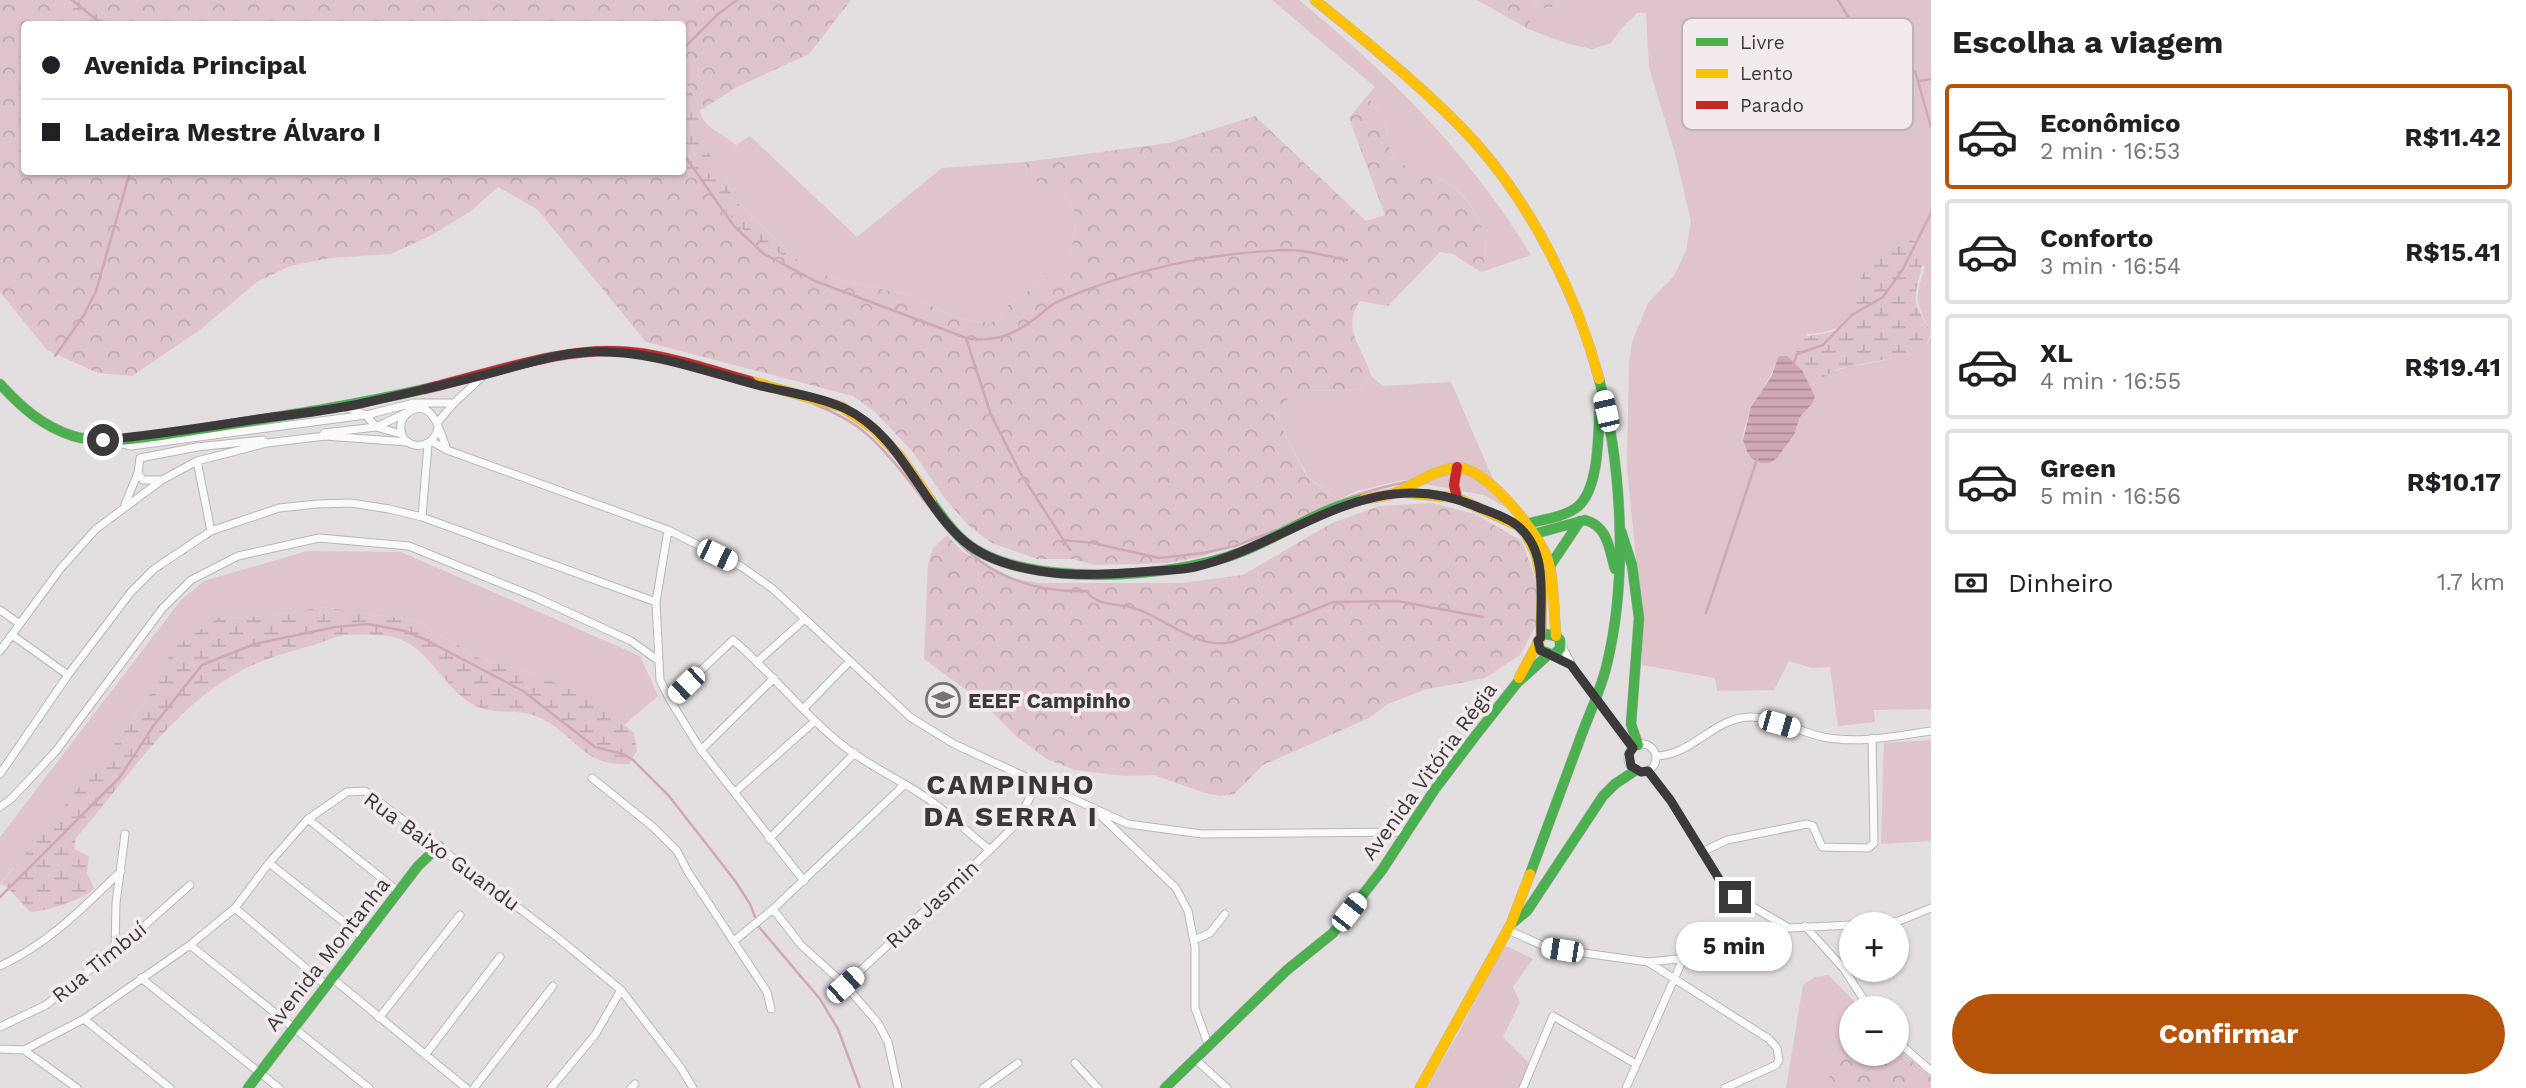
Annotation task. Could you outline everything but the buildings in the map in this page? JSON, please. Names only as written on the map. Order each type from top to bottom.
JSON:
[{"type":"street","points":[[1315,0],[1392,63],[1443,110],[1478,146],[1516,197],[1548,251],[1575,310],[1596,367],[1614,451],[1618,524],[1617,579],[1614,633],[1604,675],[1509,927],[1420,1088]]},
{"type":"street","points":[[0,384],[25,411],[73,436],[131,446],[345,407],[484,375],[552,356],[630,352],[688,364],[842,407],[873,428],[900,455],[944,521],[966,543],[1012,565],[1043,572],[1118,574],[1198,566],[1241,552],[1339,507],[1398,492],[1424,477],[1457,467],[1475,473],[1485,480],[1546,553],[1560,649],[1550,655]]},
{"type":"street","points":[[422,517],[430,443],[436,436],[437,426],[454,402],[484,375]]},
{"type":"street","points":[[1398,492],[1457,498],[1523,525],[1571,511],[1586,500],[1590,491],[1601,389]]},
{"type":"street","points":[[103,440],[366,415],[454,402]]},
{"type":"street","points":[[401,434],[400,423],[414,406]]},
{"type":"street","points":[[414,406],[426,409],[434,416],[447,450]]},
{"type":"street","points":[[345,407],[366,415],[376,428],[401,434],[408,442]]},
{"type":"street","points":[[122,508],[138,472],[140,458],[197,447],[376,428],[406,414]]},
{"type":"street","points":[[195,436],[197,447]]},
{"type":"street","points":[[0,651],[76,550],[96,529],[162,480],[197,461],[267,443],[325,436],[408,442],[418,446],[430,443],[668,530],[742,567],[773,589],[910,717],[954,744],[1128,824],[1202,834],[1407,832]]},
{"type":"street","points":[[197,461],[211,531]]},
{"type":"street","points":[[1457,467],[1454,485],[1457,498]]},
{"type":"street","points":[[138,472],[143,480],[162,480]]},
{"type":"street","points":[[0,774],[115,611],[154,569],[211,531],[279,508],[351,503],[422,517],[656,602]]},
{"type":"street","points":[[1531,535],[1580,521],[1599,524],[1617,579]]},
{"type":"street","points":[[1550,566],[1580,521]]},
{"type":"street","points":[[1618,524],[1632,565],[1638,607],[1639,638],[1631,724],[1636,746]]},
{"type":"street","points":[[668,530],[656,602],[660,680],[701,750],[804,881]]},
{"type":"street","points":[[1531,535],[1542,583],[1540,650],[1573,668]]},
{"type":"street","points":[[0,807],[12,798],[56,751],[162,609],[191,580],[239,556],[319,538],[409,546],[535,597],[631,641],[659,661]]},
{"type":"street","points":[[0,610],[20,624]]},
{"type":"street","points":[[758,661],[805,619]]},
{"type":"street","points":[[1509,927],[1527,911],[1603,796],[1636,770],[1648,771],[1655,764],[1656,757],[1648,746],[1636,746],[1621,732],[1573,668],[1558,638],[1545,634],[1539,639]]},
{"type":"street","points":[[12,635],[68,676]]},
{"type":"street","name":"Avenida Vitória Régia","points":[[1165,1088],[1287,970],[1333,933],[1382,870],[1435,789],[1517,682],[1539,639]]},
{"type":"street","points":[[670,701],[733,640],[758,661],[843,746],[945,811],[962,829],[990,850]]},
{"type":"street","name":"Avenida Vitória Régia","points":[[1517,682],[1550,655]]},
{"type":"street","points":[[804,708],[849,662]]},
{"type":"street","points":[[701,750],[774,678]]},
{"type":"street","points":[[1656,757],[1673,754],[1733,720],[1750,717],[1833,738],[1872,738],[1931,731]]},
{"type":"street","points":[[735,792],[815,720]]},
{"type":"street","points":[[1702,852],[1727,840],[1807,824],[1813,826],[1822,847],[1868,848],[1874,839],[1872,738]]},
{"type":"street","points":[[1636,746],[1629,754],[1629,762],[1636,770]]},
{"type":"street","points":[[769,839],[855,754]]},
{"type":"street","points":[[1648,771],[1724,887],[1788,928]]},
{"type":"street","points":[[593,778],[653,827],[677,851],[688,872],[768,992],[771,1009]]},
{"type":"street","name":"Rua Jasmin","points":[[845,985],[1016,824],[1037,784]]},
{"type":"street","points":[[734,941],[804,881],[904,785]]},
{"type":"street","name":"Rua Baixo Guandu","points":[[0,1049],[24,1050],[84,1019],[190,945],[235,908],[307,819],[347,792],[365,791],[621,990],[681,1068],[693,1088]]},
{"type":"street","points":[[1096,811],[1176,888],[1188,911],[1194,940],[1195,1008],[1208,1044]]},
{"type":"street","points":[[307,819],[399,892]]},
{"type":"street","points":[[1125,837],[1128,824]]},
{"type":"street","points":[[115,950],[116,903],[125,834]]},
{"type":"street","name":"Avenida Montanha","points":[[248,1088],[418,866],[439,846]]},
{"type":"street","points":[[269,863],[364,938]]},
{"type":"street","points":[[0,967],[60,929],[121,872]]},
{"type":"street","name":"Rua Timbuí","points":[[0,1027],[46,1005],[124,944],[190,885]]},
{"type":"street","points":[[235,908],[466,1088]]},
{"type":"street","points":[[1909,917],[1931,908]]},
{"type":"street","points":[[773,909],[801,945],[845,985],[878,1023],[888,1042],[898,1088]]},
{"type":"street","points":[[1194,940],[1210,933],[1226,914]]},
{"type":"street","points":[[379,1018],[460,915]]},
{"type":"street","points":[[1509,927],[1548,948],[1648,962],[1708,956],[1788,928],[1839,925]]},
{"type":"street","points":[[1805,926],[1844,969],[1861,996]]},
{"type":"street","points":[[190,945],[369,1088]]},
{"type":"street","points":[[425,1055],[500,957]]},
{"type":"street","points":[[1626,1088],[1683,959]]},
{"type":"street","points":[[1648,962],[1771,1041],[1777,1048],[1778,1062],[1725,1088]]},
{"type":"street","points":[[141,978],[279,1088]]},
{"type":"street","points":[[474,1088],[553,986]]},
{"type":"street","points":[[551,1088],[595,1034],[621,990]]},
{"type":"street","points":[[1523,1088],[1553,1016],[1636,1064]]},
{"type":"street","points":[[84,1019],[170,1088]]},
{"type":"street","points":[[24,1050],[77,1088]]},
{"type":"street","points":[[1909,1052],[1931,1072]]},
{"type":"street","points":[[1194,1058],[1227,1088]]},
{"type":"street","points":[[983,1088],[1018,1063]]},
{"type":"street","points":[[1075,1063],[1098,1088]]},
{"type":"green space","points":[[0,0],[65,0],[87,21],[21,21],[21,175],[686,175],[686,167],[764,246],[835,279],[905,294],[958,318],[989,323],[1000,319],[1008,305],[1053,273],[1067,260],[1072,246],[1077,216],[1070,202],[1059,188],[1039,183],[1027,171],[1025,162],[1169,143],[1255,116],[1366,221],[1385,215],[1349,118],[1367,96],[1382,119],[1395,158],[1404,165],[1439,178],[1461,194],[1478,218],[1486,245],[1481,272],[1453,254],[1440,252],[1388,306],[1360,301],[1354,312],[1353,330],[1371,376],[1360,389],[1302,390],[1282,403],[1278,415],[1283,431],[1307,477],[1338,500],[1283,527],[1200,557],[1167,563],[1095,565],[1073,559],[1037,559],[992,543],[968,525],[946,500],[912,451],[874,411],[853,396],[646,342],[537,209],[498,187],[471,211],[432,235],[391,254],[330,258],[290,266],[257,282],[201,329],[132,376],[98,373],[47,350],[0,292]]},
{"type":"green space","points":[[65,0],[90,0],[111,21],[87,21]]},
{"type":"green space","points":[[90,0],[851,0],[809,54],[737,87],[699,111],[697,101],[686,84],[686,21],[111,21]]},
{"type":"green space","points":[[1272,0],[1299,0],[1396,87],[1454,149],[1507,218],[1531,255],[1481,272],[1486,245],[1478,217],[1470,205],[1450,185],[1404,165],[1395,158],[1382,119],[1367,96],[1375,87]]},
{"type":"green space","points":[[1477,0],[1535,0],[1528,29]]},
{"type":"green space","points":[[1535,0],[1545,8],[1552,7],[1559,0],[1931,0],[1931,333],[1918,301],[1925,267],[1889,240],[1858,284],[1851,317],[1841,326],[1807,334],[1817,381],[1841,369],[1906,353],[1926,345],[1931,336],[1931,709],[1874,710],[1875,722],[1838,726],[1830,667],[1811,668],[1789,661],[1774,690],[1717,691],[1715,678],[1642,665],[1641,609],[1627,468],[1629,362],[1632,342],[1648,303],[1674,276],[1686,251],[1691,221],[1675,153],[1649,68],[1646,13],[1637,13],[1611,43],[1592,49],[1528,29]],"holes":[[[1775,365],[1812,404],[1800,417],[1794,435],[1777,458],[1751,458],[1743,436],[1746,424]]]},
{"type":"green space","points":[[1535,0],[1559,0],[1552,7],[1544,8]]},
{"type":"green space","points":[[686,85],[697,101],[701,141],[724,177],[733,199],[802,264],[764,246],[744,231],[686,167]]},
{"type":"green space","points":[[697,101],[706,123],[736,145],[750,136],[857,237],[942,168],[1025,162],[1027,171],[1059,188],[1077,216],[1067,260],[1008,305],[1000,319],[989,323],[958,318],[905,294],[835,279],[802,264],[733,199],[724,177],[700,141]]},
{"type":"green space","points":[[1897,233],[1910,238],[1920,251],[1922,266],[1916,303],[1931,333],[1926,345],[1903,356],[1837,369],[1817,381],[1795,350],[1796,340],[1838,329],[1847,322],[1862,276]]},
{"type":"green space","points":[[1371,376],[1383,386],[1451,382],[1505,507],[1484,495],[1402,480],[1356,491],[1338,500],[1308,477],[1283,431],[1278,415],[1282,402],[1302,390],[1360,389]]},
{"type":"green space","points":[[1432,503],[1475,514],[1522,541],[1539,590],[1537,624],[1520,655],[1485,678],[1424,690],[1388,704],[1369,718],[1263,765],[1234,794],[1220,796],[1205,793],[1154,775],[1124,776],[1075,770],[1047,759],[1017,737],[980,700],[924,659],[928,564],[933,548],[947,535],[963,552],[1007,577],[1039,583],[1182,583],[1243,575],[1332,523],[1379,506]]},
{"type":"green space","points":[[307,551],[401,552],[640,656],[658,696],[624,725],[538,676],[479,658],[417,621],[323,607],[268,616],[218,618],[174,648],[155,687],[115,743],[61,813],[0,884],[0,837],[181,600],[204,581]]},
{"type":"green space","points":[[323,607],[417,621],[479,658],[538,676],[595,700],[634,733],[637,751],[629,764],[600,760],[589,755],[551,724],[538,717],[488,710],[472,704],[452,688],[419,651],[397,638],[344,635],[270,658],[240,671],[207,693],[166,731],[76,838],[74,849],[89,856],[87,873],[94,888],[90,892],[65,904],[30,912],[1,884],[115,743],[155,687],[173,648],[218,618],[268,616]]},
{"type":"green space","points":[[1931,740],[1931,841],[1881,844],[1884,743]]},
{"type":"green space","points":[[1504,945],[1533,959],[1513,987],[1520,1002],[1503,1037],[1531,1065],[1519,1088],[1426,1088],[1458,1034]]},
{"type":"green space","points":[[1828,975],[1849,996],[1839,996],[1839,1066],[1825,1088],[1786,1088],[1803,985],[1815,977]]},
{"type":"green space","points":[[1909,1058],[1931,1077],[1931,1088],[1825,1088],[1839,1064],[1839,1066],[1909,1066]]},
{"type":"shaded area","points":[[1779,356],[1787,356],[1802,370],[1815,397],[1800,417],[1794,435],[1777,458],[1770,463],[1761,463],[1751,458],[1743,440],[1751,407],[1771,377]]},
{"type":"waterway","points":[[72,0],[98,21]]},
{"type":"waterway","points":[[686,46],[718,14],[737,0]]},
{"type":"waterway","points":[[1838,0],[1849,18]]},
{"type":"waterway","points":[[1913,70],[1931,127]]},
{"type":"waterway","points":[[1920,81],[1931,79]]},
{"type":"waterway","points":[[686,158],[734,226],[764,254],[815,281],[969,339],[987,339],[1010,334],[1059,301],[1114,280],[1172,265],[1231,254],[1289,250],[1347,260]]},
{"type":"waterway","points":[[55,356],[84,315],[96,291],[129,175]]},
{"type":"waterway","points":[[1793,365],[1797,354],[1823,345],[1852,315],[1883,297],[1903,269],[1931,213]]},
{"type":"waterway","points":[[966,338],[991,415],[1021,474],[1070,550]]},
{"type":"waterway","points":[[814,404],[847,420],[879,445],[934,513]]},
{"type":"waterway","points":[[1706,613],[1757,459]]},
{"type":"waterway","points":[[1310,514],[1333,503],[1406,482]]},
{"type":"waterway","points":[[947,529],[976,558],[1009,578],[1047,588],[1087,591],[1094,599],[1139,610],[1205,641],[1232,642],[1334,602],[1397,601],[1483,617]]},
{"type":"waterway","points":[[1064,540],[1093,543],[1159,558],[1235,546],[1276,530]]},
{"type":"waterway","points":[[0,897],[120,777],[154,725],[202,665],[255,644],[335,627],[368,624],[405,631],[426,640],[523,691],[595,747],[623,754],[633,760],[669,796],[736,882],[755,917]]},
{"type":"waterway","points":[[759,927],[820,999],[838,1029],[860,1088]]},
{"type":"traffic: fast","points":[[1530,874],[1602,683],[1614,630],[1620,521],[1613,448],[1599,379]]},
{"type":"traffic: fast","points":[[0,384],[24,408],[51,427],[73,436],[103,440],[153,436],[257,420],[425,389]]},
{"type":"traffic: fast","points":[[1519,526],[1563,515],[1576,508],[1584,499],[1597,458],[1600,399]]},
{"type":"traffic: fast","points":[[931,501],[960,538],[991,557],[1023,567],[1060,573],[1100,575],[1140,573],[1213,561],[1241,552],[1332,509],[1364,499]]},
{"type":"traffic: fast","points":[[1527,536],[1585,520],[1599,527],[1603,533],[1615,569]]},
{"type":"traffic: fast","points":[[1550,566],[1580,521]]},
{"type":"traffic: fast","points":[[1621,531],[1632,565],[1639,618],[1631,724],[1638,745]]},
{"type":"traffic: fast","points":[[1538,641],[1540,650],[1553,655],[1560,649],[1560,640],[1556,636],[1545,634],[1541,637]]},
{"type":"traffic: fast","points":[[1165,1088],[1287,970],[1333,933],[1382,870],[1435,789],[1476,735],[1517,683],[1548,655]]},
{"type":"traffic: fast","points":[[1511,924],[1527,911],[1603,796],[1636,770]]},
{"type":"traffic: fast","points":[[248,1088],[418,866],[439,846]]},
{"type":"traffic: slow","points":[[1315,0],[1437,103],[1495,166],[1550,253],[1578,316],[1599,379]]},
{"type":"traffic: slow","points":[[750,381],[842,407],[873,428],[899,455],[931,501]]},
{"type":"traffic: slow","points":[[1364,499],[1396,493],[1447,469],[1466,469],[1480,476],[1508,501],[1547,557],[1556,636]]},
{"type":"traffic: slow","points":[[1399,492],[1457,498],[1519,526],[1527,536],[1536,554],[1542,583],[1541,637],[1519,678]]},
{"type":"traffic: slow","points":[[1420,1088],[1511,924],[1530,874]]},
{"type":"traffic: jam","points":[[425,389],[527,362],[605,351],[660,357],[750,381]]},
{"type":"traffic: jam","points":[[1457,467],[1454,485],[1457,498]]},
{"type":"place","name":"EEEF Campinho","points":[[943,700]]},
{"type":"district","name":"CAMPINHO DA SERRA I","points":[[1011,800]]},
{"type":"route","points":[[103,440],[159,435],[345,407],[484,375],[552,356],[630,352],[688,364],[842,407],[873,428],[900,455],[944,521],[966,543],[988,556],[1043,572],[1118,574],[1188,569],[1241,552],[1323,513],[1355,501],[1398,492],[1457,498],[1519,526],[1527,536],[1536,554],[1542,583],[1541,637],[1538,641],[1540,650],[1571,665],[1633,748],[1629,754],[1631,766],[1641,772],[1648,771],[1671,801],[1715,874],[1735,897]]}]
